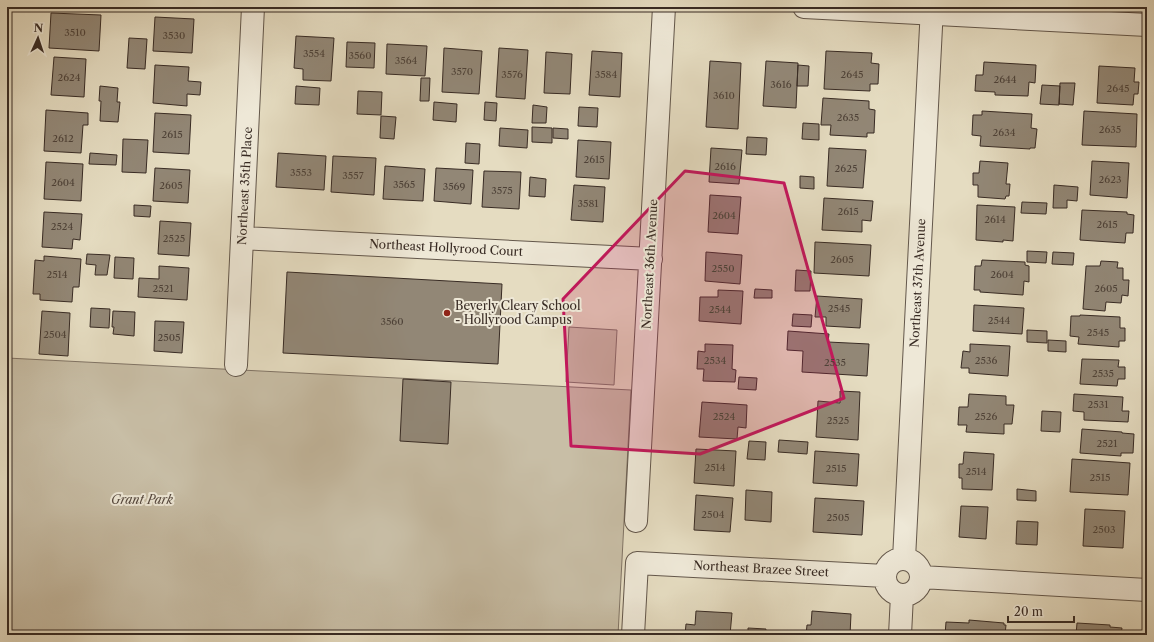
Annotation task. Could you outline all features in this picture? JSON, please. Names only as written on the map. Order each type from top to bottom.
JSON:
[{"type":"street","name":"Northeast 35th Place","points":[[236,365],[253,7]]},
{"type":"street","name":"Northeast 36th Avenue","points":[[636,521],[664,7]]},
{"type":"street","points":[[804,7],[931,11],[1147,26]]},
{"type":"street","name":"Northeast 37th Avenue","points":[[904,559],[931,11]]},
{"type":"street","name":"Northeast Hollyrood Court","points":[[242,238],[651,259]]},
{"type":"street","points":[[904,559],[909,560],[916,565],[920,570],[921,577],[917,590],[911,594],[902,595],[896,594],[889,588],[885,580],[885,576],[890,565],[895,561],[904,559]]},
{"type":"street","name":"Northeast Brazee Street","points":[[633,635],[637,563],[885,576]]},
{"type":"street","points":[[921,577],[1147,590]]},
{"type":"street","points":[[900,635],[902,595]]},
{"type":"highlighted area","points":[[685,171],[784,183],[844,398],[700,454],[571,446],[563,299]]},
{"type":"green space","points":[[569,327],[617,330],[614,385],[566,382]]},
{"type":"green space","name":"Grant Park","points":[[7,358],[631,390],[618,635],[7,635]]},
{"type":"building","points":[[51,13],[101,15],[99,51],[49,48]]},
{"type":"building","points":[[155,17],[194,19],[192,53],[153,51]]},
{"type":"building","points":[[296,36],[334,38],[331,81],[303,80],[303,69],[294,68]]},
{"type":"building","points":[[129,38],[147,39],[145,69],[127,68]]},
{"type":"building","points":[[347,42],[375,43],[374,68],[346,67]]},
{"type":"building","points":[[387,44],[427,46],[425,76],[386,74]]},
{"type":"building","points":[[444,48],[482,51],[479,94],[442,92]]},
{"type":"building","points":[[499,48],[528,50],[525,99],[496,97]]},
{"type":"building","points":[[592,51],[622,53],[620,97],[589,95]]},
{"type":"building","points":[[826,51],[872,53],[871,63],[879,64],[878,84],[870,84],[870,91],[824,89]]},
{"type":"building","points":[[546,52],[572,54],[570,94],[544,93]]},
{"type":"building","points":[[54,57],[86,59],[84,97],[51,95]]},
{"type":"building","points":[[710,61],[741,63],[738,129],[706,127]]},
{"type":"building","points":[[766,61],[798,63],[796,108],[763,106]]},
{"type":"building","points":[[984,62],[1036,65],[1035,83],[1029,82],[1028,96],[995,95],[995,92],[975,91],[976,75],[983,75]]},
{"type":"building","points":[[155,65],[189,67],[188,81],[201,82],[200,95],[187,94],[187,106],[153,103]]},
{"type":"building","points":[[798,65],[809,66],[808,86],[797,86]]},
{"type":"building","points":[[1099,66],[1135,68],[1134,82],[1139,82],[1138,94],[1134,94],[1133,105],[1097,103]]},
{"type":"building","points":[[421,78],[430,78],[429,101],[420,101]]},
{"type":"building","points":[[1060,83],[1075,83],[1073,105],[1059,104]]},
{"type":"building","points":[[1042,85],[1060,86],[1059,105],[1040,104]]},
{"type":"building","points":[[100,86],[118,88],[117,102],[120,102],[118,122],[100,121]]},
{"type":"building","points":[[296,86],[320,88],[319,105],[295,104]]},
{"type":"building","points":[[358,91],[382,92],[381,115],[357,114]]},
{"type":"building","points":[[823,98],[869,101],[869,109],[875,110],[874,133],[867,133],[867,137],[830,135],[831,125],[821,125]]},
{"type":"building","points":[[434,102],[457,104],[456,122],[433,120]]},
{"type":"building","points":[[485,102],[497,103],[496,121],[484,120]]},
{"type":"building","points":[[533,105],[547,107],[546,123],[532,123]]},
{"type":"building","points":[[579,107],[598,108],[597,127],[578,126]]},
{"type":"building","points":[[46,110],[88,113],[88,125],[83,125],[81,153],[44,151]]},
{"type":"building","points":[[982,111],[1032,114],[1031,128],[1037,129],[1035,148],[980,146],[981,136],[972,135],[973,115],[982,115]]},
{"type":"building","points":[[1084,111],[1137,114],[1136,147],[1082,145]]},
{"type":"building","points":[[155,113],[191,115],[189,154],[153,152]]},
{"type":"building","points":[[381,116],[396,117],[394,139],[380,138]]},
{"type":"building","points":[[803,123],[819,124],[819,140],[802,139]]},
{"type":"building","points":[[532,127],[552,128],[552,143],[532,142]]},
{"type":"building","points":[[500,128],[528,130],[527,148],[499,146]]},
{"type":"building","points":[[553,128],[568,129],[568,139],[553,138]]},
{"type":"building","points":[[747,137],[767,138],[766,155],[746,154]]},
{"type":"building","points":[[123,139],[148,140],[146,173],[122,172]]},
{"type":"building","points":[[578,140],[611,142],[609,179],[576,177]]},
{"type":"building","points":[[466,143],[480,144],[479,164],[465,163]]},
{"type":"building","points":[[711,148],[742,150],[739,184],[709,182]]},
{"type":"building","points":[[829,148],[866,150],[863,188],[827,186]]},
{"type":"building","points":[[90,153],[117,155],[116,165],[89,164]]},
{"type":"building","points":[[278,153],[326,156],[324,190],[276,187]]},
{"type":"building","points":[[333,156],[376,158],[374,195],[331,192]]},
{"type":"building","points":[[980,161],[1008,163],[1006,184],[1010,184],[1009,196],[1006,196],[1005,199],[978,197],[978,185],[973,185],[973,173],[979,173]]},
{"type":"building","points":[[1092,161],[1129,163],[1127,198],[1090,195]]},
{"type":"building","points":[[46,162],[83,164],[81,201],[44,199]]},
{"type":"building","points":[[385,166],[425,169],[423,201],[383,199]]},
{"type":"building","points":[[155,168],[190,170],[188,203],[153,201]]},
{"type":"building","points":[[436,168],[473,170],[471,204],[434,201]]},
{"type":"building","points":[[484,171],[521,172],[519,209],[482,207]]},
{"type":"building","points":[[800,176],[814,177],[814,189],[800,188]]},
{"type":"building","points":[[530,177],[546,179],[545,197],[529,196]]},
{"type":"building","points":[[574,185],[605,187],[603,222],[571,220]]},
{"type":"building","points":[[1054,185],[1078,187],[1077,201],[1067,200],[1067,208],[1053,208]]},
{"type":"building","points":[[710,195],[741,197],[738,234],[708,232]]},
{"type":"building","points":[[824,198],[873,201],[871,221],[862,220],[862,232],[822,230]]},
{"type":"building","points":[[1022,202],[1047,203],[1046,214],[1021,213]]},
{"type":"building","points":[[134,205],[151,206],[150,217],[134,216]]},
{"type":"building","points":[[977,205],[1015,207],[1013,241],[1003,240],[1003,242],[976,240]]},
{"type":"building","points":[[1082,210],[1127,212],[1127,214],[1134,215],[1133,233],[1126,233],[1125,243],[1080,240]]},
{"type":"building","points":[[44,212],[82,214],[80,240],[73,239],[72,249],[42,247]]},
{"type":"building","points":[[160,221],[191,223],[189,256],[158,254]]},
{"type":"building","points":[[815,242],[871,245],[869,276],[814,273]]},
{"type":"building","points":[[1027,251],[1047,252],[1046,263],[1027,262]]},
{"type":"building","points":[[706,252],[742,255],[740,284],[705,281]]},
{"type":"building","points":[[1053,252],[1074,253],[1073,265],[1052,264]]},
{"type":"building","points":[[87,254],[110,255],[107,275],[95,275],[96,265],[86,264]]},
{"type":"building","points":[[44,256],[81,259],[79,287],[73,287],[72,302],[40,300],[40,294],[33,294],[35,260],[44,261]]},
{"type":"building","points":[[115,257],[134,258],[133,279],[114,278]]},
{"type":"building","points":[[982,260],[1025,262],[1025,265],[1029,266],[1029,282],[1024,281],[1023,295],[980,292],[980,290],[974,290],[975,266],[981,266]]},
{"type":"building","points":[[1101,261],[1118,262],[1117,268],[1123,268],[1123,280],[1129,280],[1128,296],[1122,295],[1121,303],[1106,302],[1105,311],[1083,309],[1086,266],[1100,266]]},
{"type":"building","points":[[159,266],[189,268],[187,300],[138,297],[139,278],[159,279]]},
{"type":"building","points":[[796,270],[811,271],[810,291],[795,291]]},
{"type":"building","points":[[287,272],[502,284],[498,364],[283,353]]},
{"type":"building","points":[[755,289],[772,290],[772,298],[754,298]]},
{"type":"building","points":[[718,290],[743,291],[741,324],[699,321],[700,297],[718,297]]},
{"type":"building","points":[[817,296],[862,299],[860,328],[826,326],[826,317],[815,317]]},
{"type":"building","points":[[974,305],[1024,308],[1022,334],[973,331]]},
{"type":"building","points":[[91,308],[110,309],[109,328],[90,327]]},
{"type":"building","points":[[42,311],[70,313],[68,356],[39,354]]},
{"type":"building","points":[[113,311],[135,312],[134,336],[113,334]]},
{"type":"building","points":[[793,314],[812,315],[811,327],[792,326]]},
{"type":"building","points":[[1071,316],[1120,317],[1120,328],[1125,328],[1125,341],[1119,341],[1119,347],[1078,344],[1079,337],[1070,336]]},
{"type":"building","points":[[155,321],[184,322],[182,353],[154,351]]},
{"type":"building","points":[[1027,330],[1047,331],[1047,343],[1027,342]]},
{"type":"building","points":[[788,331],[829,334],[828,342],[869,344],[867,376],[802,372],[803,351],[787,350]]},
{"type":"building","points":[[1048,340],[1066,341],[1066,352],[1048,351]]},
{"type":"building","points":[[705,344],[733,345],[732,369],[736,370],[735,382],[703,381],[704,369],[697,369],[698,351],[705,352]]},
{"type":"building","points":[[970,344],[1010,346],[1008,376],[969,373],[969,368],[961,368],[963,351],[970,352]]},
{"type":"building","points":[[1082,359],[1119,360],[1118,367],[1125,367],[1125,379],[1118,379],[1117,386],[1080,384]]},
{"type":"building","points":[[739,377],[757,378],[756,390],[738,389]]},
{"type":"building","points":[[403,379],[451,382],[448,444],[400,441]]},
{"type":"building","points":[[840,391],[860,392],[858,440],[816,437],[818,401],[840,403]]},
{"type":"building","points":[[969,394],[1006,396],[1006,405],[1014,405],[1012,424],[1004,424],[1004,434],[966,432],[967,425],[958,425],[959,407],[968,407]]},
{"type":"building","points":[[1074,394],[1123,397],[1122,411],[1129,411],[1128,422],[1084,420],[1084,412],[1073,411]]},
{"type":"building","points":[[702,402],[747,405],[746,428],[738,427],[737,439],[699,437]]},
{"type":"building","points":[[1042,411],[1061,412],[1060,432],[1041,431]]},
{"type":"building","points":[[1082,429],[1134,434],[1133,453],[1121,453],[1121,456],[1080,453]]},
{"type":"building","points":[[779,440],[808,442],[807,454],[778,452]]},
{"type":"building","points":[[749,441],[766,442],[765,460],[747,459]]},
{"type":"building","points":[[696,449],[736,451],[734,486],[694,483]]},
{"type":"building","points":[[815,451],[859,454],[857,486],[813,483]]},
{"type":"building","points":[[964,452],[994,454],[992,490],[962,489],[962,478],[959,478],[959,464],[963,464]]},
{"type":"building","points":[[1072,459],[1130,463],[1128,495],[1070,492]]},
{"type":"building","points":[[1017,489],[1036,491],[1036,501],[1017,500]]},
{"type":"building","points":[[746,490],[772,492],[771,522],[745,520]]},
{"type":"building","points":[[696,495],[733,498],[730,532],[694,530]]},
{"type":"building","points":[[815,498],[864,501],[862,535],[813,532]]},
{"type":"building","points":[[961,506],[988,507],[986,539],[959,537]]},
{"type":"building","points":[[1085,509],[1125,511],[1123,548],[1083,546]]},
{"type":"building","points":[[1017,521],[1038,522],[1037,545],[1016,544]]},
{"type":"building","points":[[696,611],[732,613],[730,635],[685,635],[686,624],[695,625]]},
{"type":"building","points":[[812,611],[851,614],[850,635],[806,635],[807,625],[811,625]]},
{"type":"building","points":[[969,620],[1004,623],[1004,625],[1006,625],[1005,635],[945,635],[946,622],[969,623]]},
{"type":"building","points":[[1077,623],[1110,625],[1110,627],[1122,628],[1121,635],[1076,635]]},
{"type":"building","points":[[748,628],[766,629],[765,635],[748,635]]},
{"type":"place","name":"Beverly Cleary School - Hollyrood Campus","points":[[447,313]]}]
